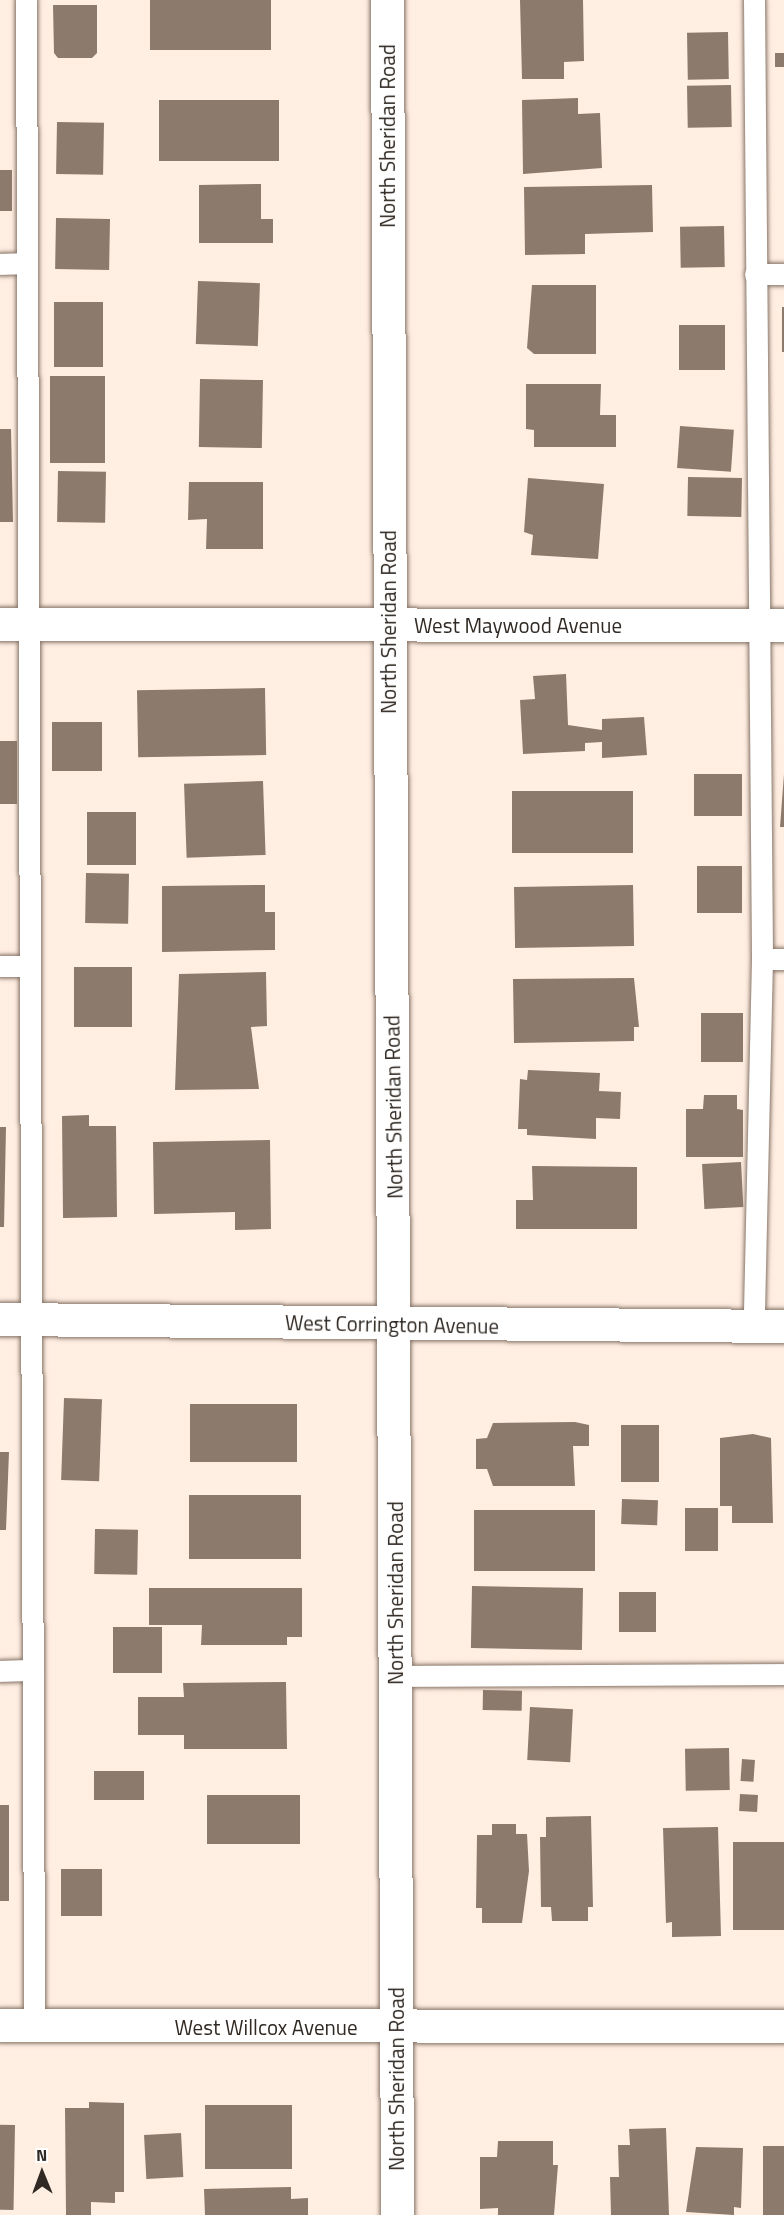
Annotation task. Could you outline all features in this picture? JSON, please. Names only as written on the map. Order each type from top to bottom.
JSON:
[{"type":"street","name":"North Sheridan Road","points":[[387,0],[388,626],[395,1325],[397,2215]]},
{"type":"street","name":"West Maywood Avenue","points":[[14,624],[770,625]]},
{"type":"street","name":"West Corrington Avenue","points":[[16,1319],[395,1325],[769,1325]]},
{"type":"street","name":"West Willcox Avenue","points":[[0,2025],[396,2028],[784,2026]]},
{"type":"lane","points":[[27,0],[27,263],[14,624],[30,966],[16,1319],[33,1671],[34,2025]]},
{"type":"lane","points":[[754,0],[754,274],[770,625],[762,959],[769,1325]]},
{"type":"lane","points":[[0,264],[27,263]]},
{"type":"lane","points":[[754,274],[784,274]]},
{"type":"lane","points":[[762,959],[784,959]]},
{"type":"lane","points":[[0,966],[30,966]]},
{"type":"lane","points":[[0,1671],[33,1671]]},
{"type":"lane","points":[[396,1676],[784,1674]]},
{"type":"building","points":[[150,0],[271,0],[271,50],[150,50]]},
{"type":"building","points":[[520,0],[583,0],[584,61],[564,62],[564,79],[522,79]]},
{"type":"building","points":[[53,5],[97,5],[97,53],[92,58],[58,58],[54,53]]},
{"type":"building","points":[[728,32],[729,79],[688,80],[687,33]]},
{"type":"building","points":[[775,53],[784,53],[784,67],[775,67]]},
{"type":"building","points":[[731,85],[732,127],[688,128],[687,86]]},
{"type":"building","points":[[578,98],[578,114],[600,113],[602,168],[523,174],[522,100]]},
{"type":"building","points":[[159,100],[279,100],[279,161],[159,161]]},
{"type":"building","points":[[57,122],[104,123],[103,175],[56,174]]},
{"type":"building","points":[[0,170],[12,170],[12,211],[0,211]]},
{"type":"building","points":[[261,184],[261,219],[273,219],[273,243],[199,243],[199,185]]},
{"type":"building","points":[[652,185],[653,232],[585,234],[585,254],[525,255],[524,187]]},
{"type":"building","points":[[56,218],[110,219],[109,270],[55,269]]},
{"type":"building","points":[[724,226],[725,267],[681,268],[680,227]]},
{"type":"building","points":[[198,281],[260,283],[258,346],[196,344]]},
{"type":"building","points":[[532,285],[596,285],[596,354],[534,354],[527,348]]},
{"type":"building","points":[[54,302],[103,302],[103,367],[54,367]]},
{"type":"building","points":[[782,307],[784,307],[784,352],[782,352]]},
{"type":"building","points":[[679,325],[725,325],[725,370],[679,370]]},
{"type":"building","points":[[50,376],[105,376],[105,463],[50,463]]},
{"type":"building","points":[[200,379],[263,380],[262,448],[199,447]]},
{"type":"building","points":[[526,384],[601,384],[600,415],[616,415],[616,447],[534,447],[534,430],[526,429]]},
{"type":"building","points":[[680,426],[734,430],[731,472],[677,468]]},
{"type":"building","points":[[0,429],[11,429],[13,522],[0,522]]},
{"type":"building","points":[[58,471],[106,472],[105,523],[57,522]]},
{"type":"building","points":[[688,477],[742,478],[741,517],[687,516]]},
{"type":"building","points":[[528,478],[604,484],[598,559],[531,555],[533,535],[524,532]]},
{"type":"building","points":[[189,482],[263,482],[263,549],[206,549],[207,519],[188,520]]},
{"type":"building","points":[[566,674],[568,725],[602,730],[602,719],[644,717],[647,755],[602,758],[602,742],[585,743],[585,751],[523,754],[520,700],[535,699],[533,676]]},
{"type":"building","points":[[265,688],[266,755],[138,757],[137,690]]},
{"type":"building","points":[[52,722],[102,722],[102,771],[52,771]]},
{"type":"building","points":[[0,741],[17,741],[17,804],[0,804]]},
{"type":"building","points":[[694,774],[742,774],[742,816],[694,816]]},
{"type":"building","points":[[784,774],[784,827],[780,827]]},
{"type":"building","points":[[263,781],[266,855],[187,858],[184,784]]},
{"type":"building","points":[[512,791],[633,791],[633,853],[512,853]]},
{"type":"building","points":[[87,812],[136,812],[136,865],[87,865]]},
{"type":"building","points":[[697,866],[742,866],[742,913],[697,913]]},
{"type":"building","points":[[86,873],[129,874],[128,924],[85,923]]},
{"type":"building","points":[[265,885],[265,912],[275,912],[275,950],[162,952],[162,886]]},
{"type":"building","points":[[633,885],[634,946],[515,948],[514,887]]},
{"type":"building","points":[[74,967],[132,967],[132,1027],[74,1027]]},
{"type":"building","points":[[266,972],[267,1026],[251,1027],[259,1089],[175,1090],[179,974]]},
{"type":"building","points":[[634,978],[639,1027],[634,1027],[634,1041],[514,1043],[513,979]]},
{"type":"building","points":[[701,1013],[743,1013],[743,1062],[701,1062]]},
{"type":"building","points":[[528,1070],[600,1073],[599,1091],[621,1092],[620,1119],[596,1118],[596,1139],[527,1135],[527,1129],[518,1129],[520,1079],[527,1080]]},
{"type":"building","points":[[704,1095],[737,1095],[737,1109],[743,1110],[743,1157],[686,1157],[686,1109],[703,1109]]},
{"type":"building","points":[[89,1115],[89,1126],[116,1126],[117,1217],[63,1218],[62,1116]]},
{"type":"building","points":[[0,1127],[6,1127],[4,1227],[0,1227]]},
{"type":"building","points":[[270,1140],[271,1229],[235,1230],[235,1212],[154,1214],[153,1142]]},
{"type":"building","points":[[741,1162],[743,1207],[704,1209],[702,1164]]},
{"type":"building","points":[[532,1166],[637,1167],[637,1229],[516,1229],[516,1200],[533,1200]]},
{"type":"building","points":[[64,1398],[102,1399],[99,1481],[61,1480]]},
{"type":"building","points":[[190,1404],[297,1404],[297,1462],[190,1462]]},
{"type":"building","points":[[575,1422],[589,1425],[589,1446],[573,1446],[575,1486],[493,1486],[487,1469],[476,1469],[476,1439],[487,1438],[493,1423]]},
{"type":"building","points":[[621,1425],[659,1425],[659,1482],[621,1482]]},
{"type":"building","points":[[753,1434],[771,1438],[773,1523],[732,1523],[732,1506],[720,1506],[720,1438]]},
{"type":"building","points":[[0,1452],[9,1452],[6,1530],[0,1530]]},
{"type":"building","points":[[189,1495],[301,1495],[301,1559],[189,1559]]},
{"type":"building","points":[[622,1499],[658,1500],[657,1525],[621,1524]]},
{"type":"building","points":[[685,1508],[718,1508],[718,1551],[685,1551]]},
{"type":"building","points":[[474,1510],[595,1510],[595,1571],[474,1571]]},
{"type":"building","points":[[95,1529],[138,1530],[137,1575],[94,1574]]},
{"type":"building","points":[[472,1586],[583,1588],[582,1650],[471,1648]]},
{"type":"building","points":[[149,1588],[302,1588],[302,1637],[287,1637],[287,1645],[201,1645],[202,1625],[149,1625]]},
{"type":"building","points":[[619,1592],[656,1592],[656,1632],[619,1632]]},
{"type":"building","points":[[113,1627],[162,1627],[162,1673],[113,1673]]},
{"type":"building","points":[[286,1682],[287,1749],[184,1749],[184,1735],[138,1735],[138,1697],[184,1697],[183,1683]]},
{"type":"building","points":[[483,1690],[522,1691],[522,1711],[483,1710]]},
{"type":"building","points":[[530,1707],[573,1709],[570,1762],[527,1760]]},
{"type":"building","points":[[729,1748],[730,1790],[686,1791],[685,1749]]},
{"type":"building","points":[[742,1759],[755,1760],[753,1782],[740,1781]]},
{"type":"building","points":[[94,1771],[144,1771],[144,1800],[94,1800]]},
{"type":"building","points":[[740,1794],[758,1795],[757,1812],[739,1811]]},
{"type":"building","points":[[207,1795],[300,1795],[300,1844],[207,1844]]},
{"type":"building","points":[[0,1805],[9,1805],[9,1901],[0,1901]]},
{"type":"building","points":[[591,1816],[593,1907],[588,1907],[588,1921],[552,1921],[551,1907],[541,1907],[540,1837],[546,1837],[546,1817]]},
{"type":"building","points":[[492,1824],[516,1824],[516,1834],[527,1834],[529,1871],[522,1923],[482,1923],[482,1908],[476,1908],[477,1835],[492,1835]]},
{"type":"building","points":[[718,1827],[721,1936],[672,1937],[672,1922],[666,1923],[663,1828]]},
{"type":"building","points":[[733,1842],[784,1842],[784,1930],[733,1930]]},
{"type":"building","points":[[61,1869],[102,1869],[102,1916],[61,1916]]},
{"type":"building","points":[[89,2102],[124,2103],[124,2192],[115,2192],[115,2203],[91,2202],[91,2215],[66,2215],[65,2108],[89,2108]]},
{"type":"building","points":[[205,2105],[292,2105],[292,2169],[205,2169]]},
{"type":"building","points":[[0,2125],[15,2125],[14,2210],[0,2210]]},
{"type":"building","points":[[666,2128],[669,2215],[611,2215],[610,2177],[619,2177],[618,2145],[630,2145],[629,2129]]},
{"type":"building","points":[[181,2133],[183,2177],[146,2179],[144,2135]]},
{"type":"building","points":[[498,2141],[553,2141],[553,2165],[558,2165],[554,2215],[498,2215],[498,2208],[480,2209],[480,2157],[497,2157]]},
{"type":"building","points":[[763,2146],[784,2146],[784,2215],[763,2215]]},
{"type":"building","points":[[696,2147],[743,2148],[741,2208],[734,2207],[734,2215],[686,2212]]},
{"type":"building","points":[[291,2187],[291,2199],[308,2198],[308,2215],[205,2215],[204,2189]]}]
